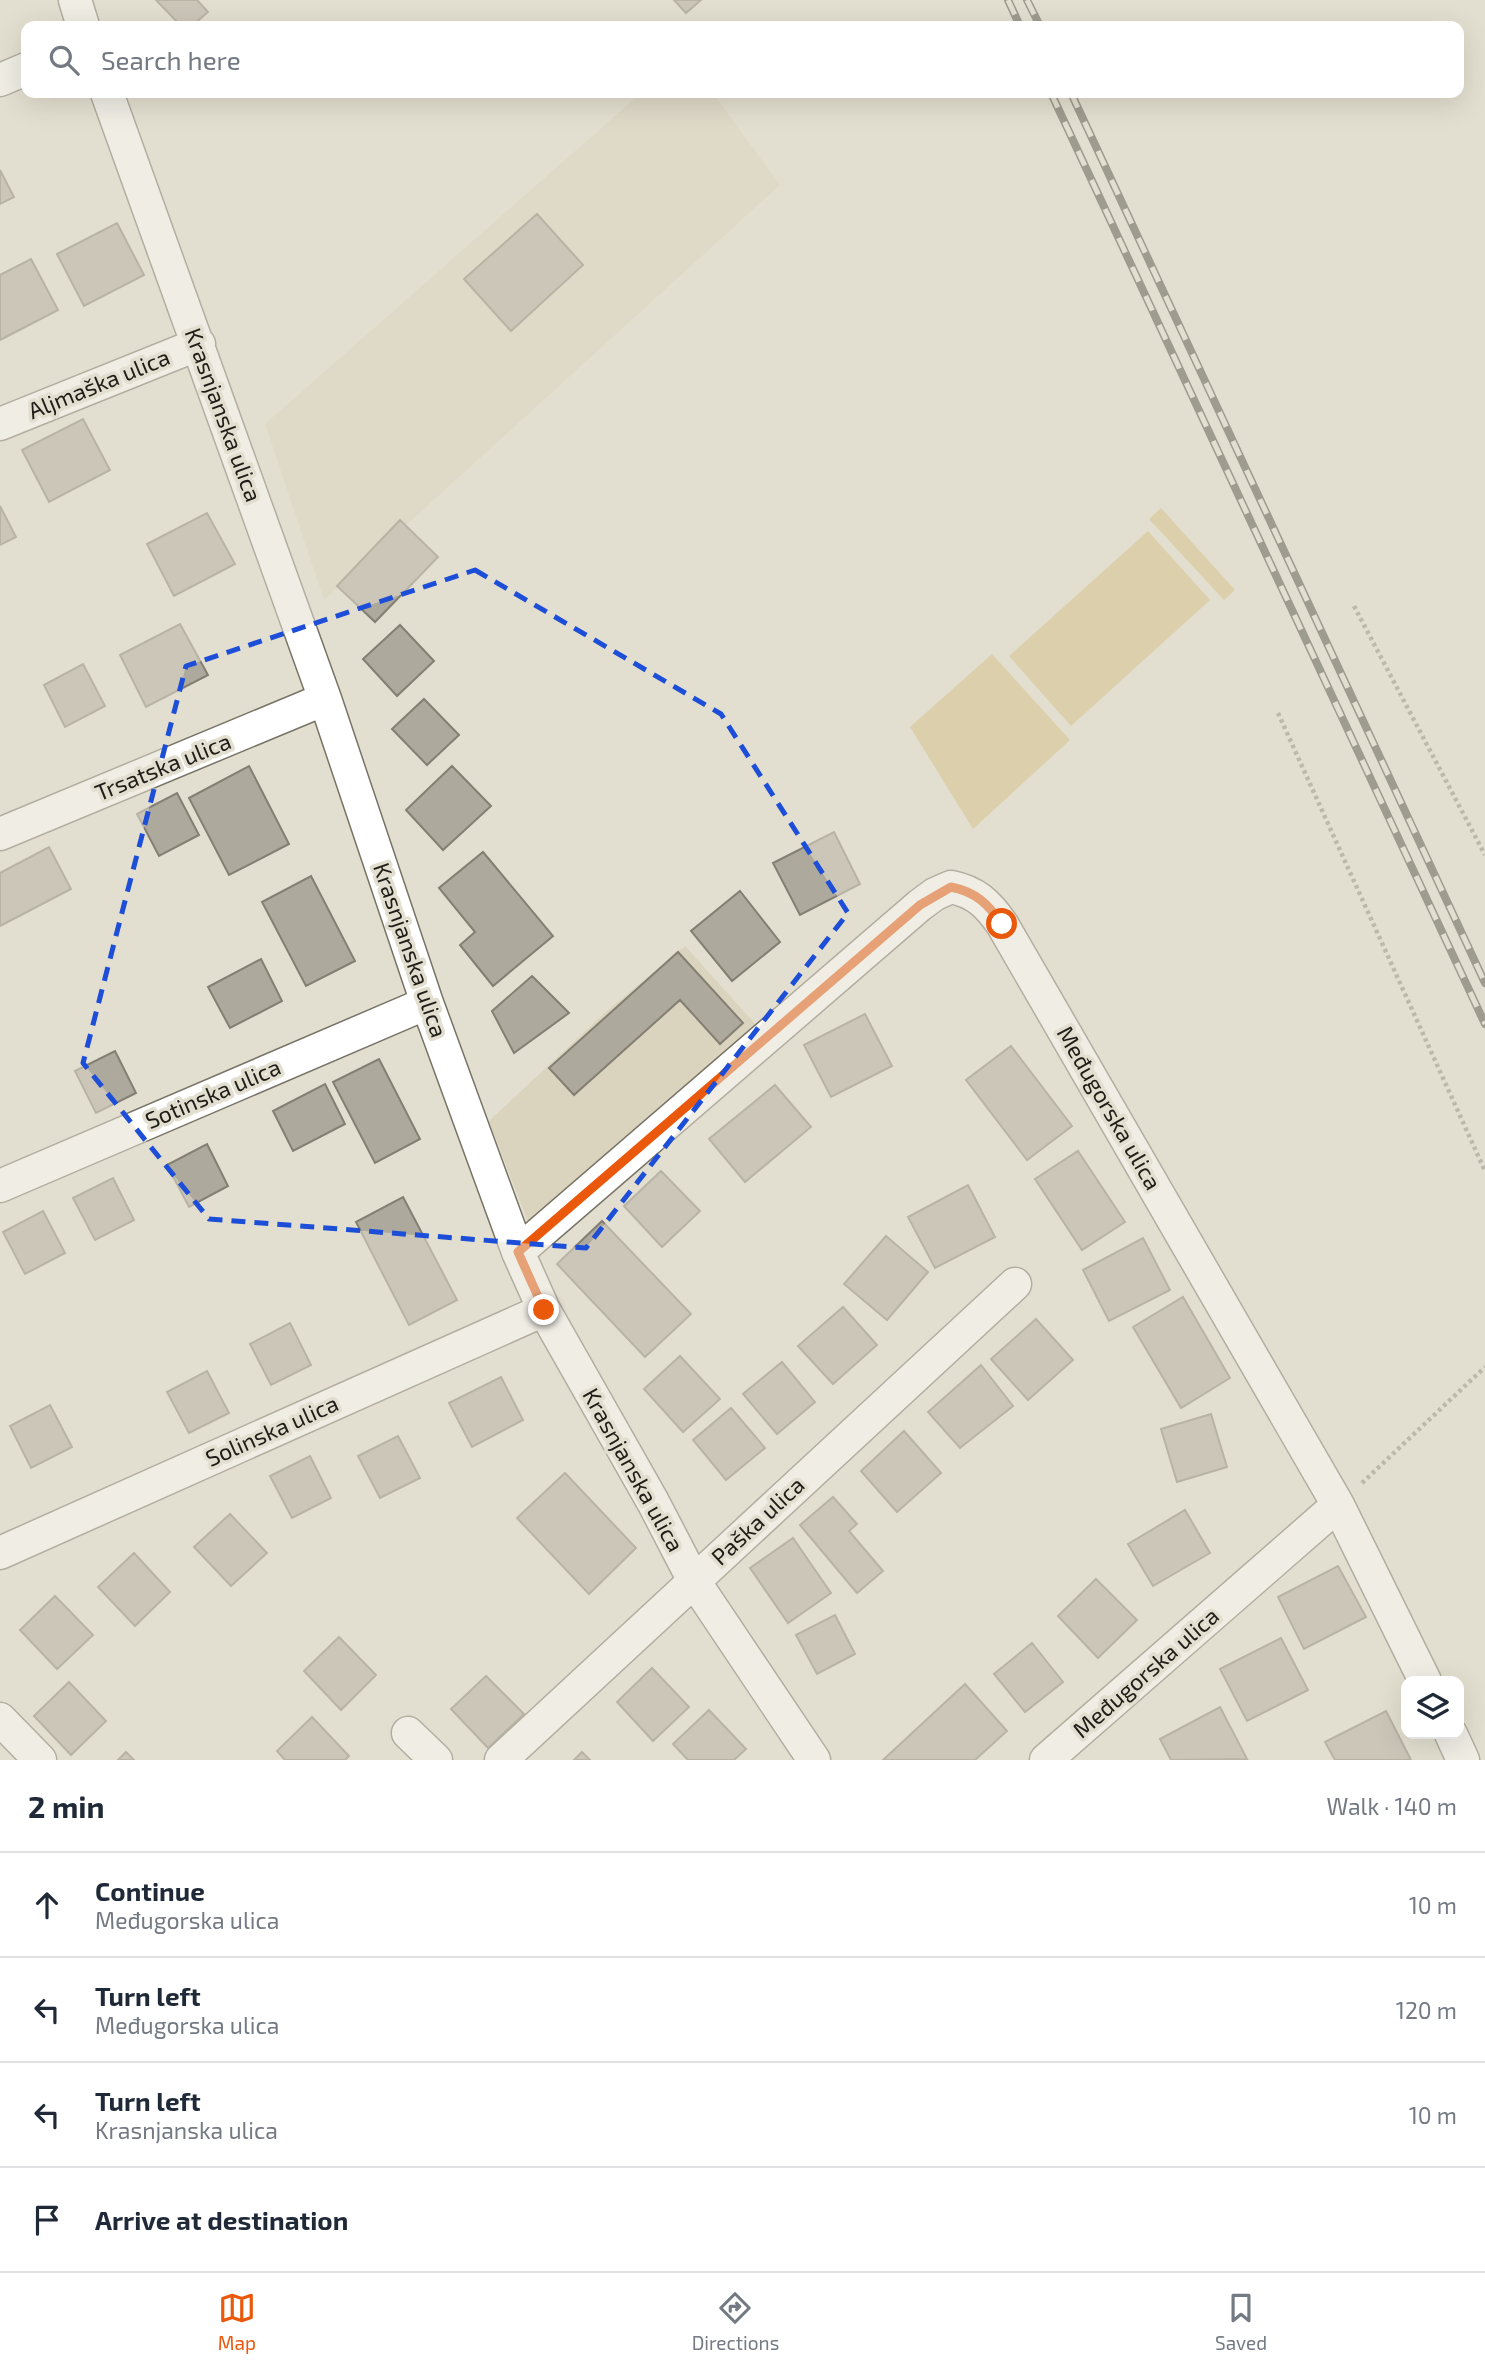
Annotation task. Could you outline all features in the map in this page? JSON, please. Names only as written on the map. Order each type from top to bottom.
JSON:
[{"type":"street","points":[[75,0],[81,21]]},
{"type":"street","points":[[0,80],[21,71]]},
{"type":"street","name":"Krasnjanska ulica","points":[[109,98],[325,699],[427,1003],[518,1252],[544,1310],[653,1502],[694,1581],[814,1760]]},
{"type":"street","name":"Aljmaška ulica","points":[[0,425],[199,344]]},
{"type":"street","name":"Trsatska ulica","points":[[0,834],[325,699]]},
{"type":"street","name":"Međugorska ulica","points":[[518,1252],[920,905],[951,887],[978,896],[991,908],[1338,1505],[1046,1760]]},
{"type":"street","name":"Sotinska ulica","points":[[0,1186],[427,1003]]},
{"type":"street","name":"Paška ulica","points":[[501,1760],[1015,1283]]},
{"type":"street","name":"Solinska ulica","points":[[0,1553],[544,1310]]},
{"type":"street","points":[[1338,1505],[1423,1676]]},
{"type":"street","points":[[0,1719],[40,1760]]},
{"type":"street","points":[[408,1733],[436,1760]]},
{"type":"street","points":[[1454,1739],[1464,1760]]},
{"type":"path","points":[[1354,606],[1485,855]]},
{"type":"path","points":[[1278,713],[1485,1171]]},
{"type":"path","points":[[1338,1505],[1485,1367]]},
{"type":"highlighted area","points":[[475,570],[721,714],[848,913],[586,1248],[209,1219],[83,1063],[186,666]]},
{"type":"shaded area","points":[[635,98],[717,98],[780,185],[324,600],[265,424]]},
{"type":"shaded area","points":[[1161,508],[1235,590],[1224,600],[1149,519]]},
{"type":"shaded area","points":[[1148,531],[1210,600],[1071,726],[1009,656]]},
{"type":"shaded area","points":[[992,654],[1070,740],[973,829],[910,727]]},
{"type":"shaded area","points":[[685,946],[758,1027],[659,1116],[604,1156],[538,1220],[532,1224],[528,1222],[489,1121],[608,1010]]},
{"type":"building","points":[[156,0],[197,0],[208,12],[198,21],[176,21]]},
{"type":"building","points":[[674,0],[701,0],[686,13]]},
{"type":"building","points":[[0,170],[14,197],[0,204]]},
{"type":"building","points":[[537,214],[583,265],[511,331],[464,279]]},
{"type":"building","points":[[117,223],[144,275],[84,306],[57,254]]},
{"type":"building","points":[[31,259],[58,310],[0,340],[0,275]]},
{"type":"building","points":[[83,419],[110,470],[49,502],[22,450]]},
{"type":"building","points":[[0,506],[16,537],[0,545]]},
{"type":"building","points":[[207,513],[235,564],[174,596],[147,544]]},
{"type":"building","points":[[400,520],[438,557],[375,622],[337,586]]},
{"type":"building","points":[[180,624],[208,675],[146,707],[120,655]]},
{"type":"building","points":[[400,625],[434,661],[397,696],[363,659]]},
{"type":"building","points":[[83,664],[105,706],[65,727],[44,685]]},
{"type":"building","points":[[424,699],[459,735],[427,765],[392,729]]},
{"type":"building","points":[[249,766],[289,844],[229,875],[189,798]]},
{"type":"building","points":[[452,766],[491,806],[443,850],[406,810]]},
{"type":"building","points":[[177,793],[199,835],[159,856],[137,814]]},
{"type":"building","points":[[834,832],[860,884],[800,915],[773,863]]},
{"type":"building","points":[[49,847],[71,889],[0,926],[0,873]]},
{"type":"building","points":[[483,852],[553,936],[493,986],[460,945],[475,932],[439,888]]},
{"type":"building","points":[[311,876],[355,961],[306,986],[262,902]]},
{"type":"building","points":[[740,891],[780,942],[732,981],[691,931]]},
{"type":"building","points":[[678,952],[743,1023],[720,1044],[680,1000],[574,1095],[549,1068]]},
{"type":"building","points":[[261,959],[282,1001],[230,1028],[208,987]]},
{"type":"building","points":[[532,976],[569,1013],[514,1053],[492,1011]]},
{"type":"building","points":[[865,1014],[892,1066],[831,1097],[804,1045]]},
{"type":"building","points":[[1011,1046],[1072,1126],[1027,1160],[966,1080]]},
{"type":"building","points":[[115,1051],[136,1093],[96,1113],[75,1071]]},
{"type":"building","points":[[379,1059],[420,1139],[375,1163],[333,1082]]},
{"type":"building","points":[[325,1084],[345,1124],[293,1151],[273,1111]]},
{"type":"building","points":[[775,1085],[811,1127],[745,1182],[709,1139]]},
{"type":"building","points":[[207,1144],[228,1186],[189,1207],[167,1165]]},
{"type":"building","points":[[1078,1151],[1125,1222],[1082,1250],[1035,1179]]},
{"type":"building","points":[[661,1171],[700,1211],[662,1247],[624,1206]]},
{"type":"building","points":[[113,1178],[134,1220],[95,1240],[73,1198]]},
{"type":"building","points":[[968,1185],[995,1237],[935,1268],[908,1217]]},
{"type":"building","points":[[403,1197],[457,1300],[409,1325],[356,1222]]},
{"type":"building","points":[[43,1211],[65,1253],[25,1274],[3,1232]]},
{"type":"building","points":[[602,1221],[691,1314],[645,1357],[557,1264]]},
{"type":"building","points":[[886,1236],[928,1272],[887,1320],[844,1284]]},
{"type":"building","points":[[1143,1238],[1170,1290],[1109,1321],[1083,1270]]},
{"type":"building","points":[[1183,1297],[1230,1378],[1181,1408],[1133,1327]]},
{"type":"building","points":[[843,1307],[877,1345],[833,1384],[798,1346]]},
{"type":"building","points":[[1036,1319],[1073,1360],[1028,1400],[991,1359]]},
{"type":"building","points":[[290,1323],[311,1365],[271,1385],[250,1344]]},
{"type":"building","points":[[680,1356],[720,1399],[683,1432],[644,1389]]},
{"type":"building","points":[[782,1362],[815,1402],[777,1434],[743,1394]]},
{"type":"building","points":[[981,1365],[1013,1406],[960,1448],[928,1412]]},
{"type":"building","points":[[207,1371],[229,1413],[189,1433],[167,1392]]},
{"type":"building","points":[[501,1377],[523,1420],[472,1447],[449,1403]]},
{"type":"building","points":[[50,1405],[72,1447],[31,1468],[10,1426]]},
{"type":"building","points":[[731,1408],[765,1448],[726,1480],[693,1440]]},
{"type":"building","points":[[1211,1414],[1227,1467],[1177,1482],[1161,1429]]},
{"type":"building","points":[[904,1431],[941,1473],[897,1512],[861,1471]]},
{"type":"building","points":[[398,1436],[420,1478],[380,1498],[358,1456]]},
{"type":"building","points":[[310,1456],[331,1498],[292,1518],[270,1476]]},
{"type":"building","points":[[565,1473],[636,1548],[589,1594],[517,1518]]},
{"type":"building","points":[[833,1497],[857,1524],[849,1531],[883,1571],[857,1593],[800,1525]]},
{"type":"building","points":[[1185,1510],[1210,1553],[1153,1586],[1128,1544]]},
{"type":"building","points":[[230,1514],[267,1553],[231,1586],[194,1547]]},
{"type":"building","points":[[793,1538],[831,1593],[788,1623],[750,1568]]},
{"type":"building","points":[[134,1553],[170,1592],[135,1626],[98,1587]]},
{"type":"building","points":[[1338,1566],[1366,1617],[1304,1649],[1278,1597]]},
{"type":"building","points":[[1096,1579],[1137,1620],[1098,1658],[1058,1616]]},
{"type":"building","points":[[55,1596],[93,1635],[57,1669],[20,1630]]},
{"type":"building","points":[[835,1615],[855,1654],[817,1674],[796,1635]]},
{"type":"building","points":[[339,1637],[376,1675],[341,1710],[304,1671]]},
{"type":"building","points":[[1281,1638],[1308,1690],[1247,1721],[1220,1669]]},
{"type":"building","points":[[1032,1643],[1063,1682],[1025,1712],[994,1674]]},
{"type":"building","points":[[652,1668],[689,1707],[653,1741],[617,1702]]},
{"type":"building","points":[[486,1676],[524,1714],[488,1748],[451,1709]]},
{"type":"building","points":[[69,1682],[106,1721],[71,1755],[34,1716]]},
{"type":"building","points":[[965,1684],[1007,1731],[975,1760],[883,1760]]},
{"type":"building","points":[[1220,1707],[1247,1759],[1171,1760],[1160,1739]]},
{"type":"building","points":[[709,1710],[746,1749],[734,1760],[688,1760],[673,1744]]},
{"type":"building","points":[[1386,1711],[1411,1760],[1335,1760],[1325,1742]]},
{"type":"building","points":[[312,1717],[349,1756],[345,1760],[285,1760],[277,1751]]},
{"type":"building","points":[[126,1752],[134,1760],[118,1760]]},
{"type":"building","points":[[582,1752],[590,1760],[574,1760]]},
{"type":"railway","points":[[1008,0],[1018,21]]},
{"type":"railway","points":[[1027,0],[1038,21]]},
{"type":"railway","points":[[1053,98],[1485,1024]]},
{"type":"railway","points":[[1073,98],[1485,983]]},
{"type":"route","points":[[544,1310],[518,1252],[920,905],[951,887],[963,889],[978,896],[1002,924]]}]
